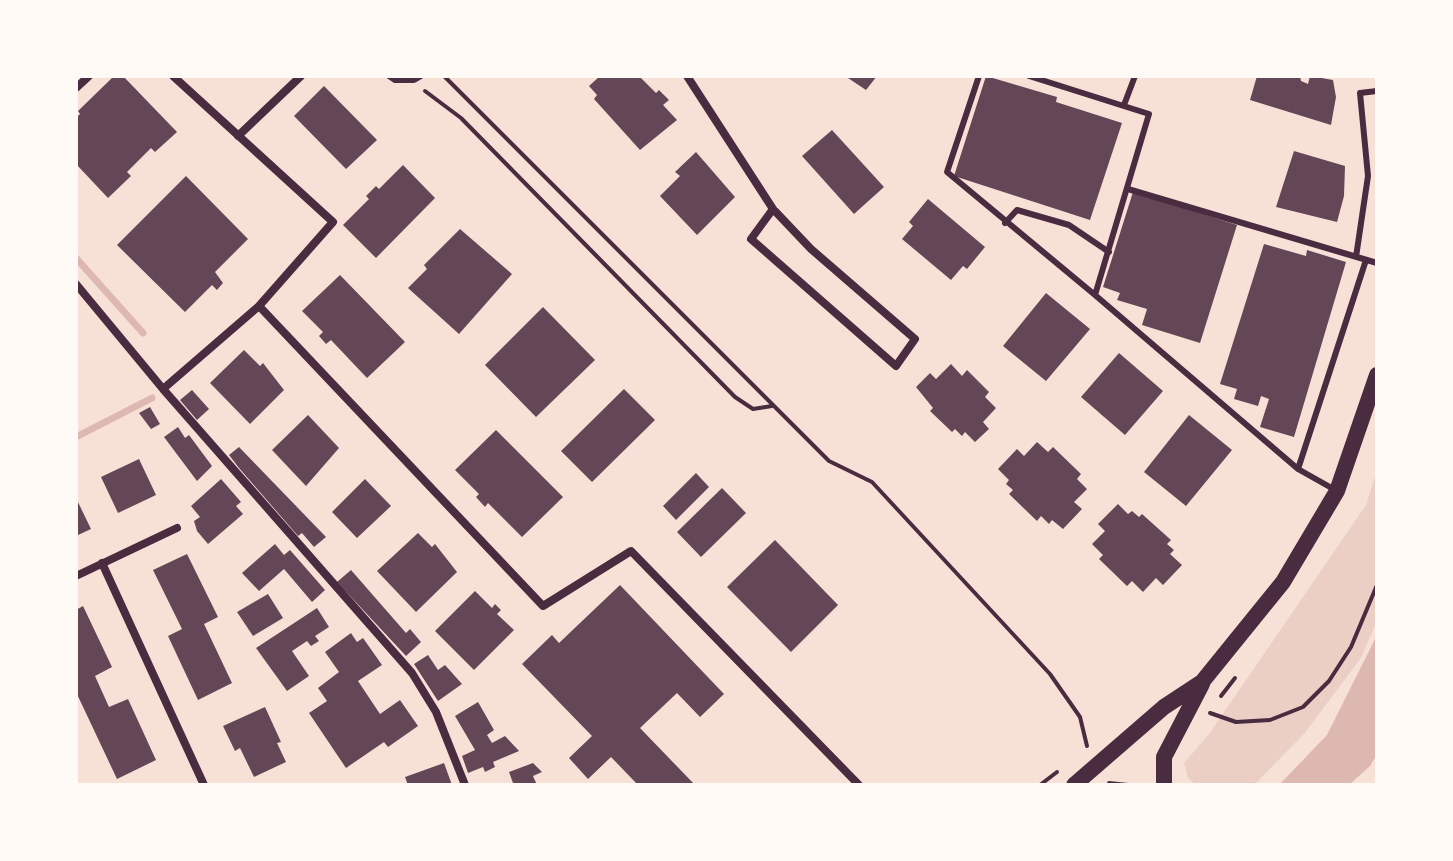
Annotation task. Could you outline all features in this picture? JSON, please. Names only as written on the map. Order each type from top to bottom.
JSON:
[{"type":"main road","points":[[1164,785],[1164,757],[1202,682],[1283,582],[1337,491],[1377,375]]},
{"type":"main road","points":[[1074,785],[1164,707],[1202,682]]},
{"type":"street","points":[[76,88],[89,76]]},
{"type":"street","points":[[163,389],[259,306],[333,222],[173,76]]},
{"type":"street","points":[[238,136],[301,76]]},
{"type":"street","points":[[687,76],[773,209],[811,249],[915,339],[896,366],[751,239],[773,209]]},
{"type":"street","points":[[76,284],[163,389],[412,673],[436,712],[465,785]]},
{"type":"street","points":[[259,306],[543,606],[631,551],[859,785]]},
{"type":"street","points":[[76,576],[177,528]]},
{"type":"street","points":[[102,563],[204,785]]},
{"type":"lane","points":[[389,76],[395,80],[414,80],[421,76]]},
{"type":"lane","points":[[979,76],[947,172],[1298,469],[1337,491]]},
{"type":"lane","points":[[1029,76],[1149,114],[1095,295]]},
{"type":"lane","points":[[1124,105],[1135,76]]},
{"type":"lane","points":[[1356,257],[1368,176],[1360,93],[1377,91]]},
{"type":"lane","points":[[1128,189],[1377,263]]},
{"type":"lane","points":[[1005,223],[1017,210],[1069,225],[1109,252]]},
{"type":"lane","points":[[1298,469],[1366,260]]},
{"type":"path","points":[[444,76],[829,461],[872,482],[1050,674],[1080,717],[1087,749],[1080,756]]},
{"type":"path","points":[[414,80],[461,118],[735,397],[753,409],[772,406]]},
{"type":"path","points":[[1209,712],[1236,722],[1270,720],[1303,707],[1329,681],[1351,647],[1377,585]]},
{"type":"path","points":[[1103,783],[1128,785]]},
{"type":"shaded area","points":[[1377,470],[1377,621],[1361,658],[1304,734],[1254,785],[1196,785],[1188,778],[1184,763],[1209,734],[1366,505]]},
{"type":"shaded area","points":[[1377,635],[1377,754],[1370,766],[1349,785],[1279,785],[1327,735]]},
{"type":"building","points":[[114,76],[123,76],[177,132],[155,152],[151,148],[127,172],[131,176],[108,198],[76,164],[76,118],[80,114],[78,111]]},
{"type":"building","points":[[600,76],[639,76],[656,93],[659,90],[669,100],[663,105],[677,120],[640,150],[594,99],[597,95],[589,86]]},
{"type":"building","points":[[845,76],[877,76],[866,90]]},
{"type":"building","points":[[986,76],[1057,97],[1056,102],[1122,123],[1090,220],[954,176]]},
{"type":"building","points":[[1257,76],[1300,76],[1301,81],[1308,84],[1310,76],[1333,80],[1336,97],[1331,125],[1250,100]]},
{"type":"building","points":[[324,86],[377,140],[346,169],[294,116]]},
{"type":"building","points":[[832,130],[884,187],[854,214],[802,156]]},
{"type":"building","points":[[1294,151],[1345,166],[1344,196],[1337,222],[1276,207]]},
{"type":"building","points":[[696,152],[735,197],[697,235],[660,196],[680,176],[675,172]]},
{"type":"building","points":[[403,165],[435,198],[376,258],[343,225],[369,199],[366,196],[376,186],[379,189]]},
{"type":"building","points":[[186,176],[248,239],[215,272],[223,283],[217,290],[212,285],[185,312],[117,245]]},
{"type":"building","points":[[1133,192],[1237,225],[1200,343],[1142,325],[1147,309],[1117,300],[1120,293],[1103,287]]},
{"type":"building","points":[[928,199],[985,247],[967,269],[963,266],[951,280],[902,239],[913,226],[909,222]]},
{"type":"building","points":[[460,229],[512,274],[459,334],[408,288],[427,269],[424,265]]},
{"type":"building","points":[[1264,244],[1306,256],[1307,250],[1346,262],[1294,437],[1260,427],[1269,399],[1261,396],[1258,406],[1234,399],[1237,389],[1220,384]]},
{"type":"building","points":[[340,275],[405,342],[367,378],[331,340],[326,344],[319,336],[323,332],[302,311]]},
{"type":"building","points":[[1046,293],[1090,329],[1046,381],[1003,346]]},
{"type":"building","points":[[543,307],[595,360],[536,417],[485,365]]},
{"type":"building","points":[[244,350],[260,366],[263,363],[284,390],[250,424],[210,383]]},
{"type":"building","points":[[1119,353],[1163,391],[1125,435],[1081,397]]},
{"type":"building","points":[[951,364],[962,376],[967,370],[989,392],[985,397],[996,408],[983,422],[989,429],[975,442],[965,432],[962,436],[955,429],[952,432],[930,411],[933,408],[916,387],[930,373],[936,379]]},
{"type":"building","points":[[624,389],[655,420],[592,482],[561,451]]},
{"type":"building","points":[[192,390],[209,409],[197,420],[180,400]]},
{"type":"building","points":[[150,407],[160,424],[151,429],[139,413]]},
{"type":"building","points":[[308,415],[339,448],[306,486],[272,450]]},
{"type":"building","points":[[1189,415],[1232,450],[1186,506],[1144,472]]},
{"type":"building","points":[[178,427],[185,438],[189,435],[212,466],[197,481],[164,437]]},
{"type":"building","points":[[496,430],[563,497],[522,537],[488,503],[485,507],[476,497],[479,494],[455,470]]},
{"type":"building","points":[[1037,442],[1048,452],[1053,447],[1081,474],[1077,479],[1087,489],[1074,502],[1082,509],[1063,529],[1052,520],[1049,524],[1041,516],[1037,521],[1009,494],[1013,490],[1006,484],[1009,480],[998,469],[1017,449],[1024,456]]},
{"type":"building","points":[[239,447],[326,537],[314,547],[302,533],[298,536],[229,455]]},
{"type":"building","points":[[139,459],[156,495],[118,513],[101,477]]},
{"type":"building","points":[[696,473],[709,487],[676,520],[663,506]]},
{"type":"building","points":[[221,479],[241,502],[236,506],[243,514],[208,544],[197,531],[194,521],[200,517],[191,506]]},
{"type":"building","points":[[365,479],[391,506],[357,538],[332,512]]},
{"type":"building","points":[[722,488],[746,513],[701,557],[677,532]]},
{"type":"building","points":[[76,498],[91,529],[76,536]]},
{"type":"building","points":[[1118,504],[1128,514],[1132,511],[1139,517],[1142,514],[1171,540],[1167,544],[1174,550],[1170,554],[1182,565],[1163,585],[1156,578],[1143,592],[1132,581],[1127,586],[1099,559],[1103,555],[1092,544],[1105,531],[1098,524]]},
{"type":"building","points":[[418,533],[432,547],[435,544],[457,572],[416,612],[377,571]]},
{"type":"building","points":[[775,540],[838,605],[791,652],[727,587]]},
{"type":"building","points":[[275,544],[284,555],[290,550],[325,590],[312,602],[284,569],[259,591],[242,573]]},
{"type":"building","points":[[187,554],[218,617],[204,624],[232,683],[198,700],[168,636],[182,629],[153,570]]},
{"type":"building","points":[[351,570],[406,633],[410,629],[421,642],[406,656],[337,582]]},
{"type":"building","points":[[620,585],[724,694],[700,717],[677,693],[640,728],[695,785],[638,785],[611,757],[588,779],[569,758],[592,736],[522,664],[552,635],[559,643]]},
{"type":"building","points":[[475,591],[492,608],[495,604],[501,610],[497,614],[514,630],[474,670],[435,631]]},
{"type":"building","points":[[268,594],[283,618],[253,636],[237,612]]},
{"type":"building","points":[[83,606],[112,667],[95,676],[109,707],[128,699],[156,760],[117,779],[76,692],[76,610]]},
{"type":"building","points":[[317,608],[329,627],[315,636],[319,641],[311,646],[307,641],[292,651],[309,676],[287,691],[256,648]]},
{"type":"building","points":[[351,633],[357,642],[363,638],[382,665],[358,681],[380,714],[400,700],[418,726],[388,747],[384,742],[346,768],[309,713],[327,701],[318,688],[339,672],[325,652]]},
{"type":"building","points":[[428,655],[438,670],[445,665],[462,684],[438,701],[414,664]]},
{"type":"building","points":[[478,702],[494,730],[487,735],[492,743],[505,736],[519,751],[493,762],[495,767],[485,772],[483,767],[468,773],[462,756],[475,750],[455,716]]},
{"type":"building","points":[[265,707],[281,742],[277,743],[286,762],[254,777],[240,748],[235,751],[223,726]]},
{"type":"building","points":[[444,763],[452,785],[408,785],[405,777]]},
{"type":"building","points":[[533,763],[542,772],[533,776],[537,785],[507,785],[513,783],[509,772]]},
{"type":"waterway","points":[[76,258],[143,333]]},
{"type":"waterway","points":[[76,437],[152,398]]}]
